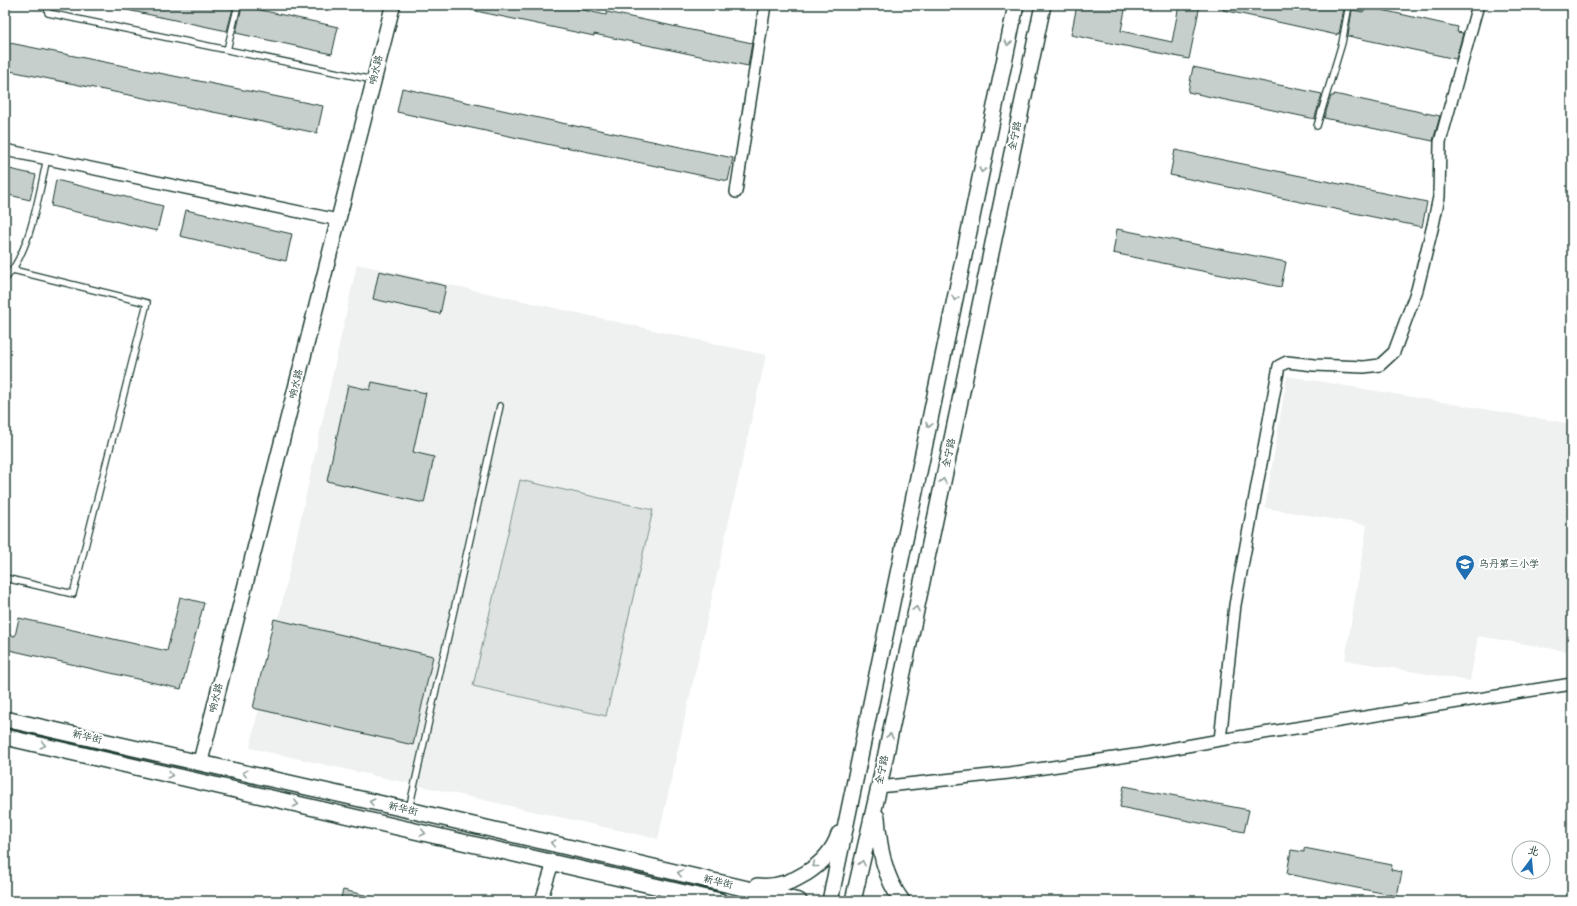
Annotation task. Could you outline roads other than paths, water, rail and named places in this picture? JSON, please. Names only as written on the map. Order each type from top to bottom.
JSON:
[{"type":"main road","points":[[830,901],[1016,5]]},
{"type":"main road","name":"全宁路","points":[[853,901],[877,794],[1043,5]]},
{"type":"main road","name":"新华街","points":[[5,719],[409,810],[800,901]]},
{"type":"main road","name":"新华街","points":[[5,737],[720,901]]},
{"type":"main road","points":[[877,794],[878,839],[884,864],[894,890],[902,901]]},
{"type":"main road","points":[[712,880],[761,886],[774,886],[790,881],[804,874],[824,859],[837,840],[852,795]]},
{"type":"main road","points":[[698,896],[713,901]]},
{"type":"street","name":"响水路","points":[[200,763],[392,5]]},
{"type":"street","points":[[736,192],[765,5]]},
{"type":"street","points":[[1220,740],[1235,605],[1279,366],[1287,362],[1314,365],[1364,367],[1380,365],[1394,352],[1417,290],[1440,197],[1440,142],[1478,5]]},
{"type":"street","points":[[5,150],[338,220]]},
{"type":"street","points":[[877,794],[1142,754],[1220,740],[1572,684]]},
{"type":"street","points":[[541,901],[553,863]]},
{"type":"lane","points":[[47,5],[48,13],[373,80]]},
{"type":"lane","points":[[227,50],[238,5]]},
{"type":"lane","points":[[1317,126],[1342,43],[1349,5]]},
{"type":"lane","points":[[5,279],[13,270],[32,228],[47,158]]},
{"type":"lane","points":[[5,581],[73,594],[147,303],[13,270]]},
{"type":"lane","points":[[409,810],[500,406]]},
{"type":"place","name":"乌丹第三小学","points":[[1465,581]]}]
